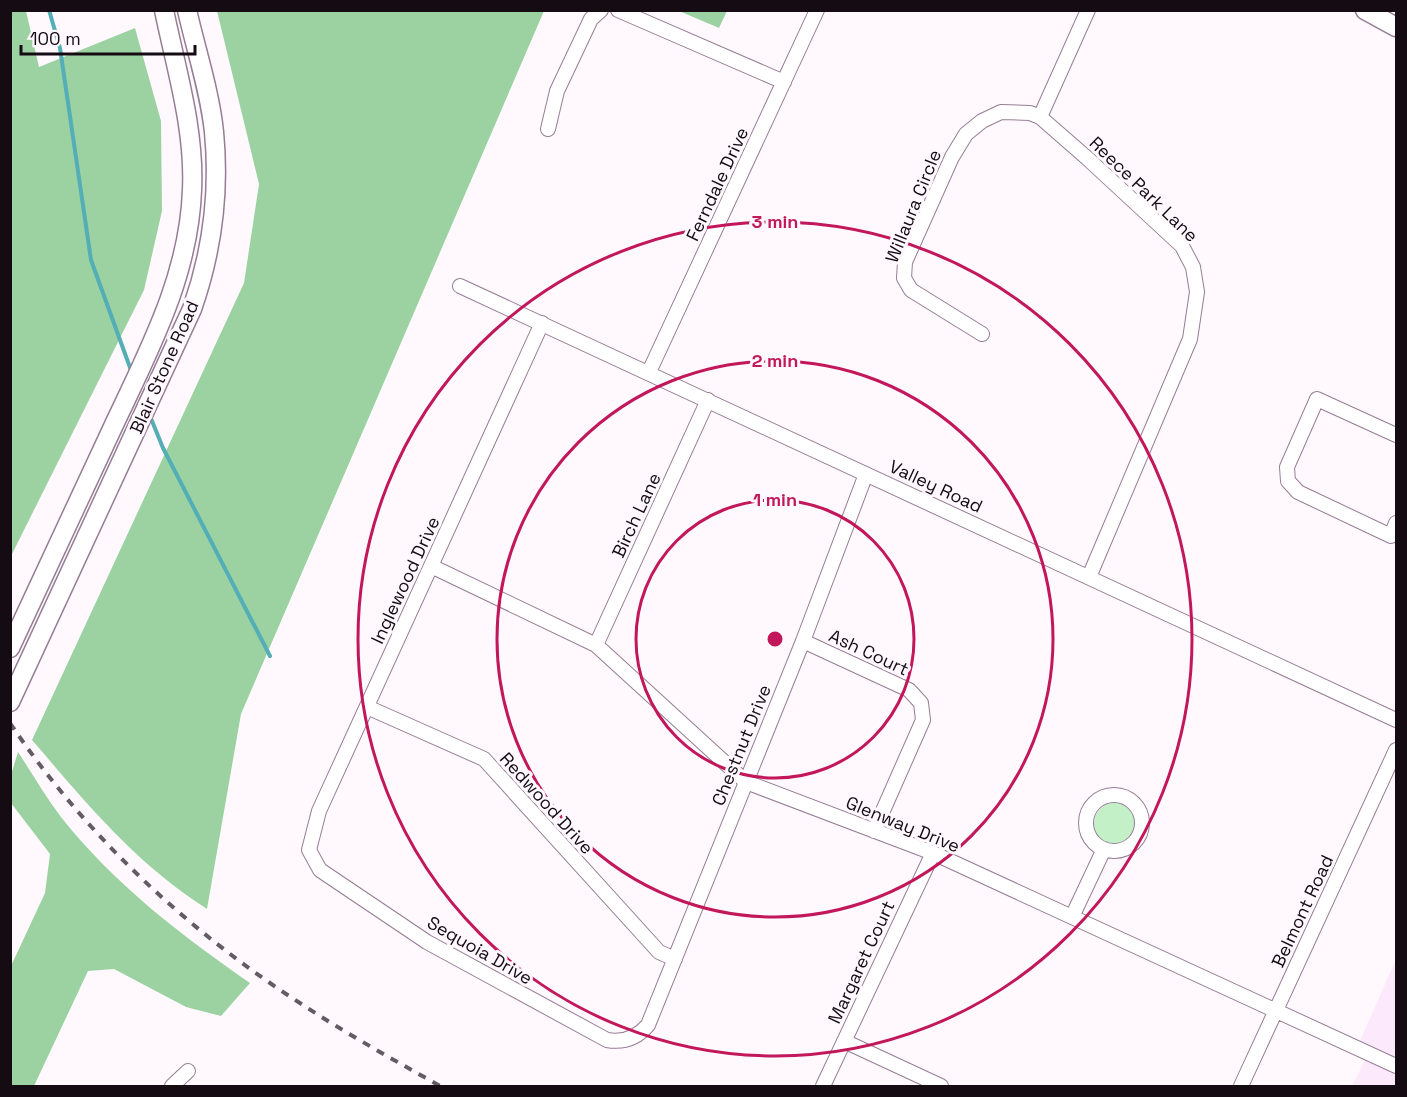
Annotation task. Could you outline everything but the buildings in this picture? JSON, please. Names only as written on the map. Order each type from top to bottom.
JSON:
[{"type":"main road","name":"Blair Stone Road","points":[[10,648],[152,341],[181,269],[189,229],[192,189],[188,122],[164,10]]},
{"type":"main road","name":"Blair Stone Road","points":[[10,702],[192,309],[205,272],[216,192],[214,131],[188,10]]},
{"type":"main road","points":[[1365,10],[1396,27]]},
{"type":"street","points":[[548,129],[557,92],[591,19],[601,10]]},
{"type":"street","points":[[618,10],[784,82]]},
{"type":"street","name":"Ferndale Drive","points":[[649,372],[817,10]]},
{"type":"street","points":[[1040,117],[1088,10]]},
{"type":"street","name":"Willaura Circle","points":[[982,334],[911,290],[904,278],[905,262],[952,157],[966,134],[982,121],[1001,112],[1021,112],[1040,117]]},
{"type":"street","name":"Reece Park Lane","points":[[1040,117],[1182,246],[1193,267],[1196,285],[1196,312],[1190,339],[1089,577]]},
{"type":"street","name":"Valley Road","points":[[460,286],[1396,720]]},
{"type":"street","name":"Inglewood Drive","points":[[310,854],[310,840],[319,811],[542,323]]},
{"type":"street","points":[[1396,435],[1317,399],[1287,467],[1288,481],[1298,492],[1391,536],[1396,523]]},
{"type":"street","name":"Birch Lane","points":[[596,645],[708,400]]},
{"type":"street","name":"Chestnut Drive","points":[[646,1028],[802,641],[866,474]]},
{"type":"street","name":"Glenway Drive","points":[[431,566],[596,645],[746,782],[933,853],[1396,1066]]},
{"type":"street","name":"Ash Court","points":[[802,641],[909,690],[921,703],[923,720],[874,831]]},
{"type":"street","name":"Redwood Drive","points":[[367,706],[484,759],[659,952],[675,959]]},
{"type":"street","name":"Belmont Road","points":[[1241,1086],[1396,750]]},
{"type":"street","points":[[1122,796],[1131,801],[1140,813],[1140,833],[1133,843],[1125,848],[1116,851],[1104,849],[1091,840],[1087,831],[1088,812],[1095,802],[1103,797],[1122,796]]},
{"type":"street","points":[[1072,917],[1104,849]]},
{"type":"street","name":"Margaret Court","points":[[823,1086],[933,853]]},
{"type":"street","name":"Sequoia Drive","points":[[310,854],[320,870],[427,942],[607,1040],[624,1041],[646,1028]]},
{"type":"street","points":[[844,1041],[941,1086]]},
{"type":"street","points":[[172,1086],[189,1071]]},
{"type":"shaded area","points":[[1396,959],[1396,1086],[1352,1086],[1372,1046],[1360,1041]]},
{"type":"green space","points":[[10,11],[26,11],[39,67],[135,28],[161,121],[162,211],[144,290],[11,556]]},
{"type":"green space","points":[[217,11],[544,11],[241,714],[207,909],[181,891],[134,852],[93,810],[32,740],[244,283],[259,184]]},
{"type":"green space","points":[[679,11],[727,11],[719,28]]},
{"type":"green space","points":[[18,752],[61,817],[103,864],[174,927],[250,983],[221,1016],[186,1007],[114,969],[88,971],[34,1086],[11,1086],[11,966],[45,893],[50,854],[11,803],[11,775]]},
{"type":"green space","points":[[1116,802],[1125,803],[1132,808],[1137,815],[1137,833],[1132,840],[1125,845],[1116,846],[1107,845],[1100,840],[1095,833],[1094,824],[1095,815],[1100,808],[1107,803]]},
{"type":"waterway","points":[[49,10],[60,48],[91,260],[132,373]]},
{"type":"waterway","points":[[150,416],[163,448],[270,656]]},
{"type":"railway","points":[[10,723],[40,765],[106,843],[180,913],[261,977],[303,1005],[440,1086]]}]
